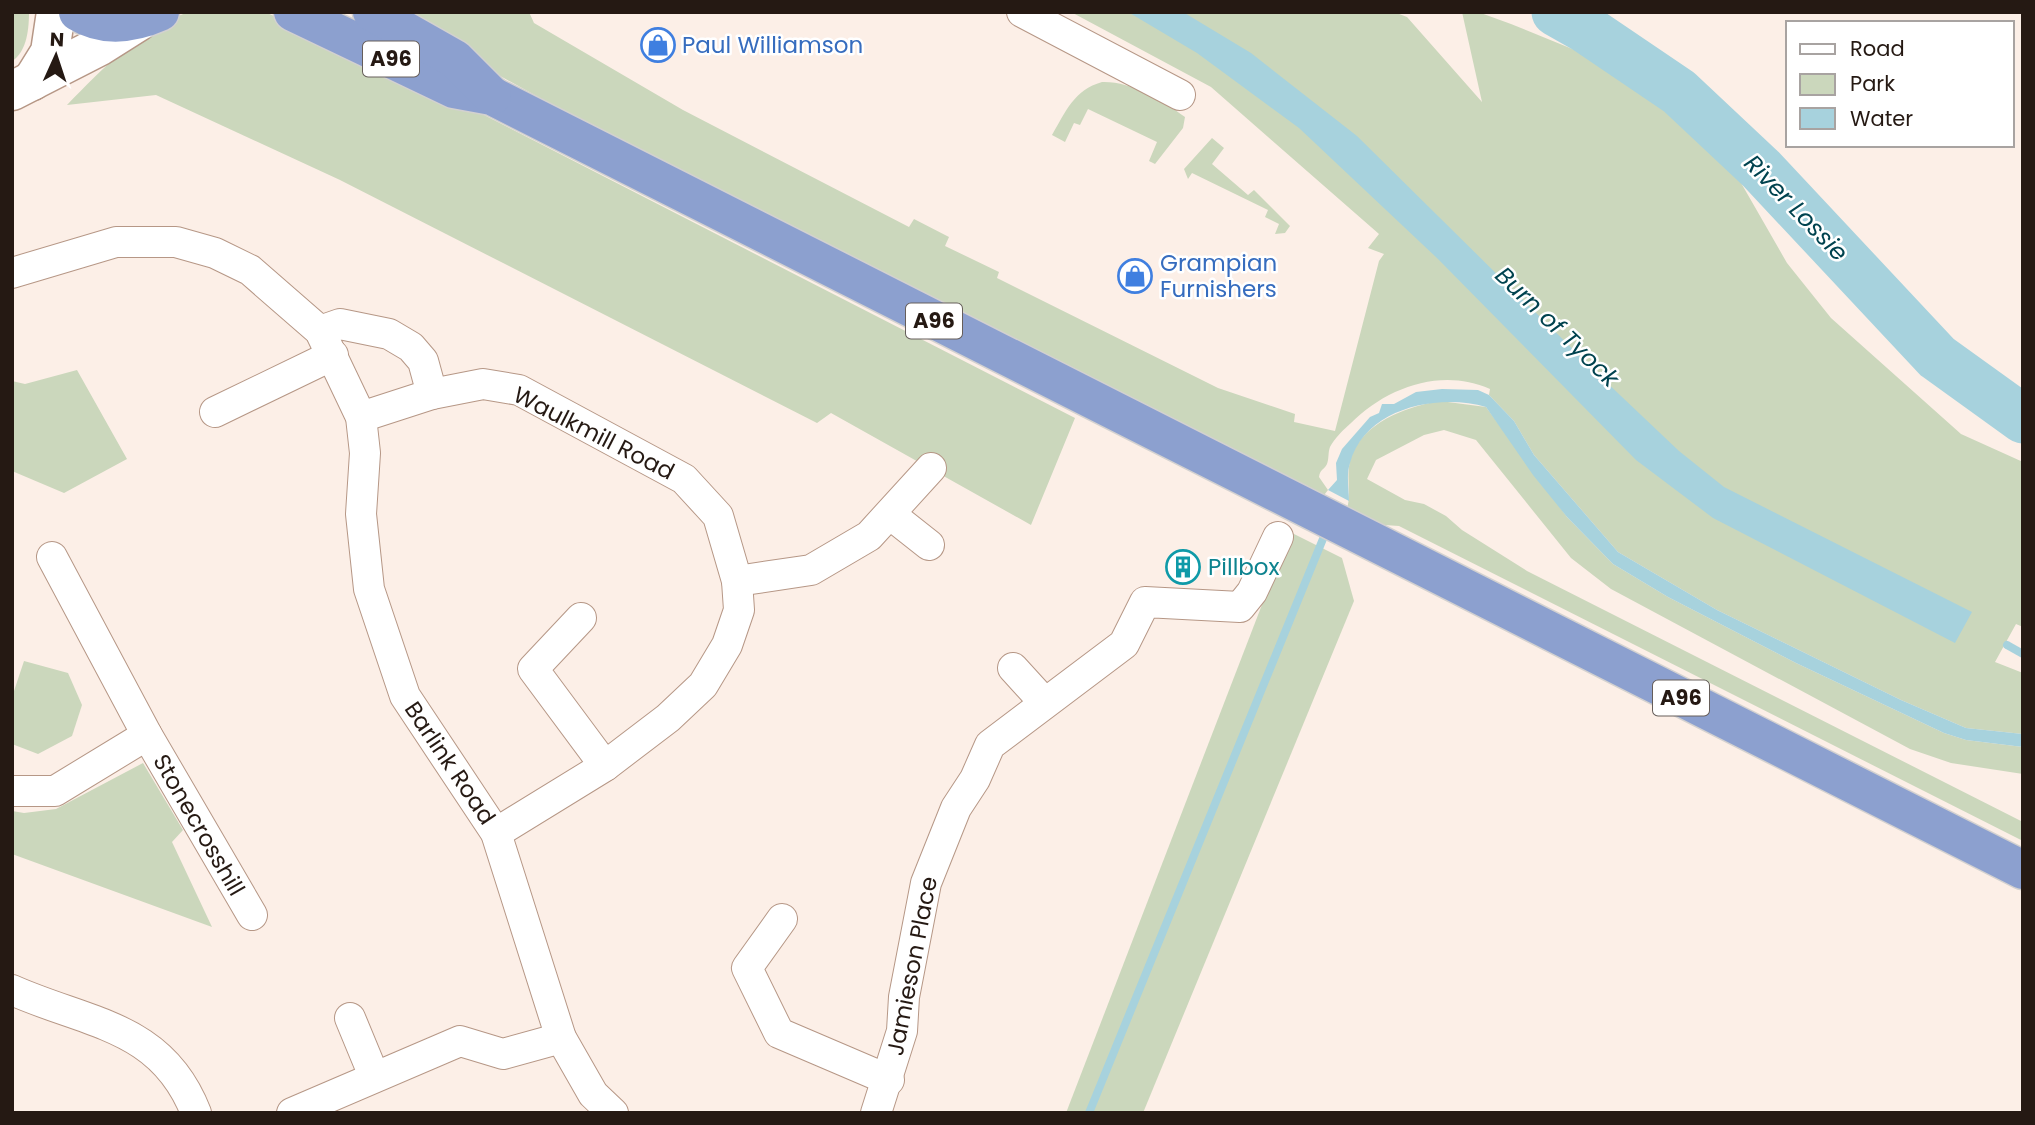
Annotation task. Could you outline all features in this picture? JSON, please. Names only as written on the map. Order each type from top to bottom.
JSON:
[{"type":"highway","points":[[78,12],[109,23],[149,17]]},
{"type":"highway","name":"A96","points":[[293,12],[454,89],[492,96],[2023,870]]},
{"type":"highway","name":"A96","points":[[372,12],[455,59],[492,96]]},
{"type":"street","points":[[22,86],[50,52],[56,12]]},
{"type":"street","points":[[1022,12],[1180,95]]},
{"type":"street","points":[[22,86],[149,17]]},
{"type":"street","name":"Barlink Road","points":[[12,273],[116,242],[176,243],[215,253],[250,271],[326,343],[361,417],[365,453],[361,514],[373,601],[405,696],[496,833],[561,1038],[593,1094],[613,1113]]},
{"type":"street","points":[[215,412],[326,343],[340,324],[389,334],[411,347],[423,361],[432,394]]},
{"type":"street","name":"Waulkmill Road","points":[[361,417],[432,394],[483,384],[519,390],[684,479],[718,516],[737,581],[739,610],[727,645],[704,685],[605,766],[496,833]]},
{"type":"street","points":[[737,581],[811,570],[869,536],[891,515],[931,468]]},
{"type":"street","points":[[891,515],[929,545]]},
{"type":"street","name":"Jamieson Place","points":[[876,1113],[902,1031],[904,997],[926,883],[956,808],[975,779],[990,745],[1124,644],[1145,602],[1240,607],[1252,592],[1279,537]]},
{"type":"street","name":"Stonecrosshill","points":[[52,557],[146,735],[252,915]]},
{"type":"street","points":[[580,618],[533,669],[605,766]]},
{"type":"street","points":[[1013,668],[1044,702]]},
{"type":"street","name":"Stonecrosshill","points":[[12,792],[55,791],[146,735]]},
{"type":"street","points":[[782,919],[747,968],[779,1033],[888,1080]]},
{"type":"street","points":[[12,990],[114,1027],[161,1056],[186,1088],[196,1113]]},
{"type":"street","points":[[350,1018],[374,1076]]},
{"type":"street","points":[[292,1113],[460,1041],[503,1054],[561,1038]]},
{"type":"green space","points":[[12,12],[29,12],[24,46],[12,61]]},
{"type":"green space","points":[[188,12],[267,13],[371,57],[1075,418],[1031,525],[831,413],[817,423],[340,180],[156,95],[67,105],[108,64],[138,40],[153,29]]},
{"type":"green space","points":[[411,12],[529,12],[534,23],[683,110],[909,227],[914,219],[949,237],[945,246],[999,272],[997,278],[1218,388],[1295,414],[1294,422],[1335,431],[1379,261],[1384,254],[1368,248],[1379,234],[1211,87],[1071,12],[1394,12],[1407,17],[1482,102],[1462,12],[1478,12],[1614,66],[1725,155],[1787,263],[1831,318],[1961,434],[2023,462],[2023,627],[2016,624],[1995,662],[2023,673],[2023,734],[1966,728],[1901,700],[1717,610],[1618,552],[1534,455],[1514,421],[1489,395],[1490,389],[1453,380],[1434,381],[1397,391],[1381,400],[1348,425],[1332,444],[1327,464],[1319,477],[1328,490],[1321,499],[672,171],[493,72]]},
{"type":"green space","points":[[1102,82],[1135,88],[1185,117],[1183,128],[1155,164],[1149,161],[1157,142],[1088,109],[1080,125],[1074,123],[1065,142],[1052,135],[1078,96],[1084,90]]},
{"type":"green space","points":[[1212,138],[1224,148],[1212,164],[1248,195],[1254,190],[1290,226],[1285,233],[1275,234],[1279,224],[1265,217],[1268,210],[1192,173],[1188,179],[1184,169]]},
{"type":"green space","points":[[77,370],[127,459],[64,493],[12,471],[12,381],[25,384]]},
{"type":"green space","points":[[1440,401],[1486,407],[1567,517],[1613,564],[1668,597],[1796,663],[1944,733],[1966,740],[2023,747],[2023,774],[1951,763],[1910,749],[1611,589],[1571,558],[1476,440],[1444,430],[1424,435],[1376,460],[1367,479],[1405,500],[1424,504],[1446,516],[1462,530],[1527,571],[2023,822],[2023,841],[1399,526],[1370,524],[1345,514],[1349,497],[1349,467],[1353,452],[1361,440],[1383,420],[1397,413]]},
{"type":"green space","points":[[1290,532],[1342,558],[1354,601],[1143,1113],[1066,1113]]},
{"type":"green space","points":[[24,661],[68,673],[82,705],[72,736],[38,754],[12,744],[12,697]]},
{"type":"green space","points":[[143,763],[183,830],[172,842],[212,927],[12,854],[12,811],[24,813],[56,809]]},
{"type":"water","points":[[1128,12],[1183,12],[1251,53],[1357,136],[1602,378],[1679,451],[1724,487],[1972,612],[1955,643],[1713,518],[1636,460],[1438,259],[1299,128],[1197,53]]},
{"type":"water","points":[[1442,389],[1478,390],[1489,395],[1514,421],[1534,455],[1618,552],[1717,610],[1901,700],[1966,728],[2023,734],[2023,747],[1966,740],[1944,733],[1796,663],[1668,597],[1613,564],[1567,517],[1533,475],[1486,407],[1447,402],[1426,404],[1387,417],[1371,429],[1358,444],[1349,468],[1349,501],[1328,490],[1337,480],[1336,463],[1342,449],[1370,417],[1379,413],[1382,404],[1394,404],[1416,392]]},
{"type":"waterway","name":"River Lossie","points":[[1556,12],[1586,29],[1679,92],[1761,169],[1937,357],[2023,419]]},
{"type":"waterway","points":[[1089,1113],[1327,529]]},
{"type":"waterway","points":[[2007,645],[2023,654]]},
{"type":"place","name":"Paul Williamson","points":[[658,45]]},
{"type":"place","name":"Grampian Furnishers","points":[[1135,276]]},
{"type":"place","name":"Pillbox","points":[[1183,567]]},
{"type":"water label","name":"Burn of Tyock","points":[[1557,327]]}]
